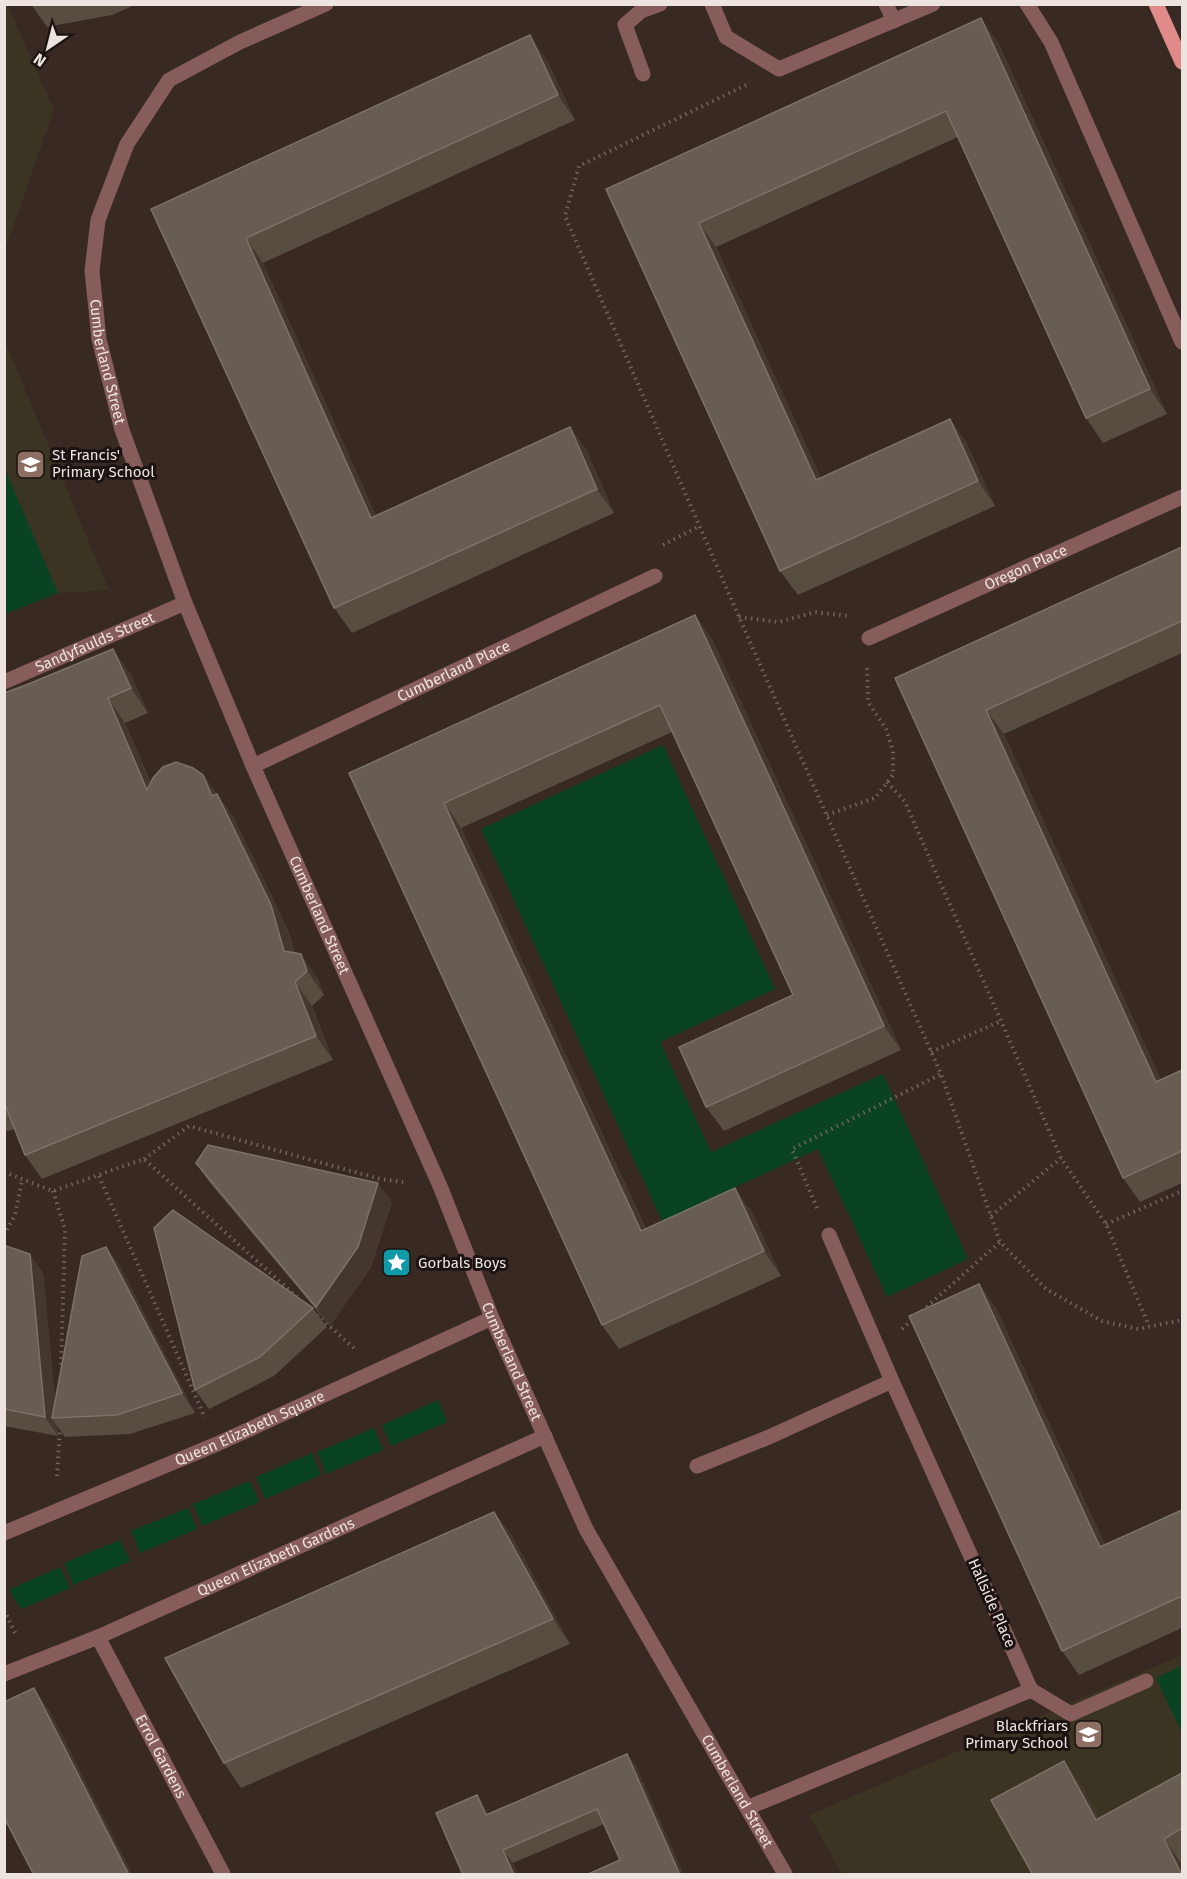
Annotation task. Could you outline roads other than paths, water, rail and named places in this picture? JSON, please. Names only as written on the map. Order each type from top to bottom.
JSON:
[{"type":"main road","points":[[1156,4],[1182,62]]},
{"type":"street","name":"Cumberland Street","points":[[326,4],[240,42],[169,80],[127,144],[98,220],[92,271],[99,339],[122,430],[185,603],[253,766],[440,1186],[492,1318],[586,1529],[785,1875]]},
{"type":"street","points":[[643,75],[625,25],[640,11],[660,4]]},
{"type":"street","points":[[712,4],[726,37],[779,69],[933,4]]},
{"type":"street","points":[[885,4],[894,21]]},
{"type":"street","points":[[1027,4],[1051,42],[1182,342]]},
{"type":"street","name":"Oregon Place","points":[[869,638],[1182,497]]},
{"type":"street","name":"Cumberland Place","points":[[253,766],[655,576]]},
{"type":"street","name":"Sandyfaulds Street","points":[[4,682],[185,603]]},
{"type":"street","name":"Hallside Place","points":[[829,1235],[1031,1690]]},
{"type":"street","name":"Queen Elizabeth Square","points":[[4,1533],[217,1444],[492,1318]]},
{"type":"street","points":[[697,1466],[769,1437],[892,1381]]},
{"type":"street","name":"Queen Elizabeth Gardens","points":[[4,1674],[99,1637],[545,1436]]},
{"type":"street","name":"Errol Gardens","points":[[99,1637],[223,1875]]},
{"type":"street","points":[[747,1808],[1031,1690],[1071,1714],[1146,1682]]},
{"type":"place","name":"St Francis' Primary School","points":[[31,464]]},
{"type":"place","name":"Gorbals Boys","points":[[397,1263]]},
{"type":"place","name":"Blackfriars Primary School","points":[[1089,1735]]}]
